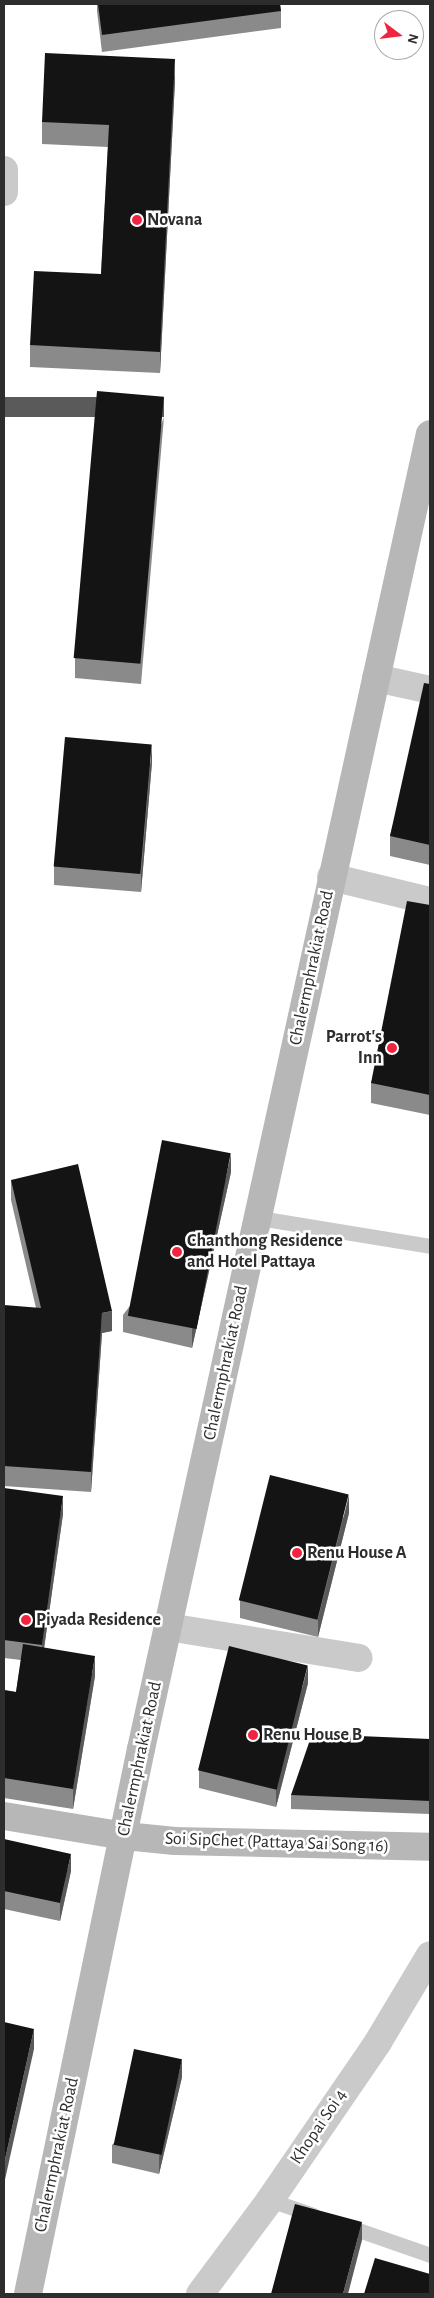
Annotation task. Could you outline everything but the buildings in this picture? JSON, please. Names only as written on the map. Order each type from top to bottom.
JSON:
[{"type":"main road","name":"Chalermphrakiat Road","points":[[28,2294],[168,1627],[331,877],[428,448]]},
{"type":"main road","name":"Soi SipChet (Pattaya Sai Song 16)","points":[[4,1816],[124,1836],[174,1841],[430,1847]]},
{"type":"street","points":[[4,170],[6,175],[4,192]]},
{"type":"street","points":[[376,678],[430,690]]},
{"type":"street","points":[[331,877],[430,901]]},
{"type":"street","points":[[168,1627],[359,1658]]},
{"type":"street","name":"Khopai Soi 4","points":[[200,2294],[270,2200],[378,2042],[430,1955]]},
{"type":"lane","points":[[258,1218],[430,1246]]},
{"type":"lane","points":[[270,2200],[430,2254]]},
{"type":"place","name":"Novana","points":[[137,220]]},
{"type":"place","name":"Parrot's Inn","points":[[392,1048]]},
{"type":"place","name":"Chanthong Residence and Hotel Pattaya","points":[[177,1252]]},
{"type":"place","name":"Renu House A","points":[[297,1553]]},
{"type":"place","name":"Piyada Residence","points":[[26,1620]]},
{"type":"place","name":"Renu House B","points":[[253,1735]]}]
